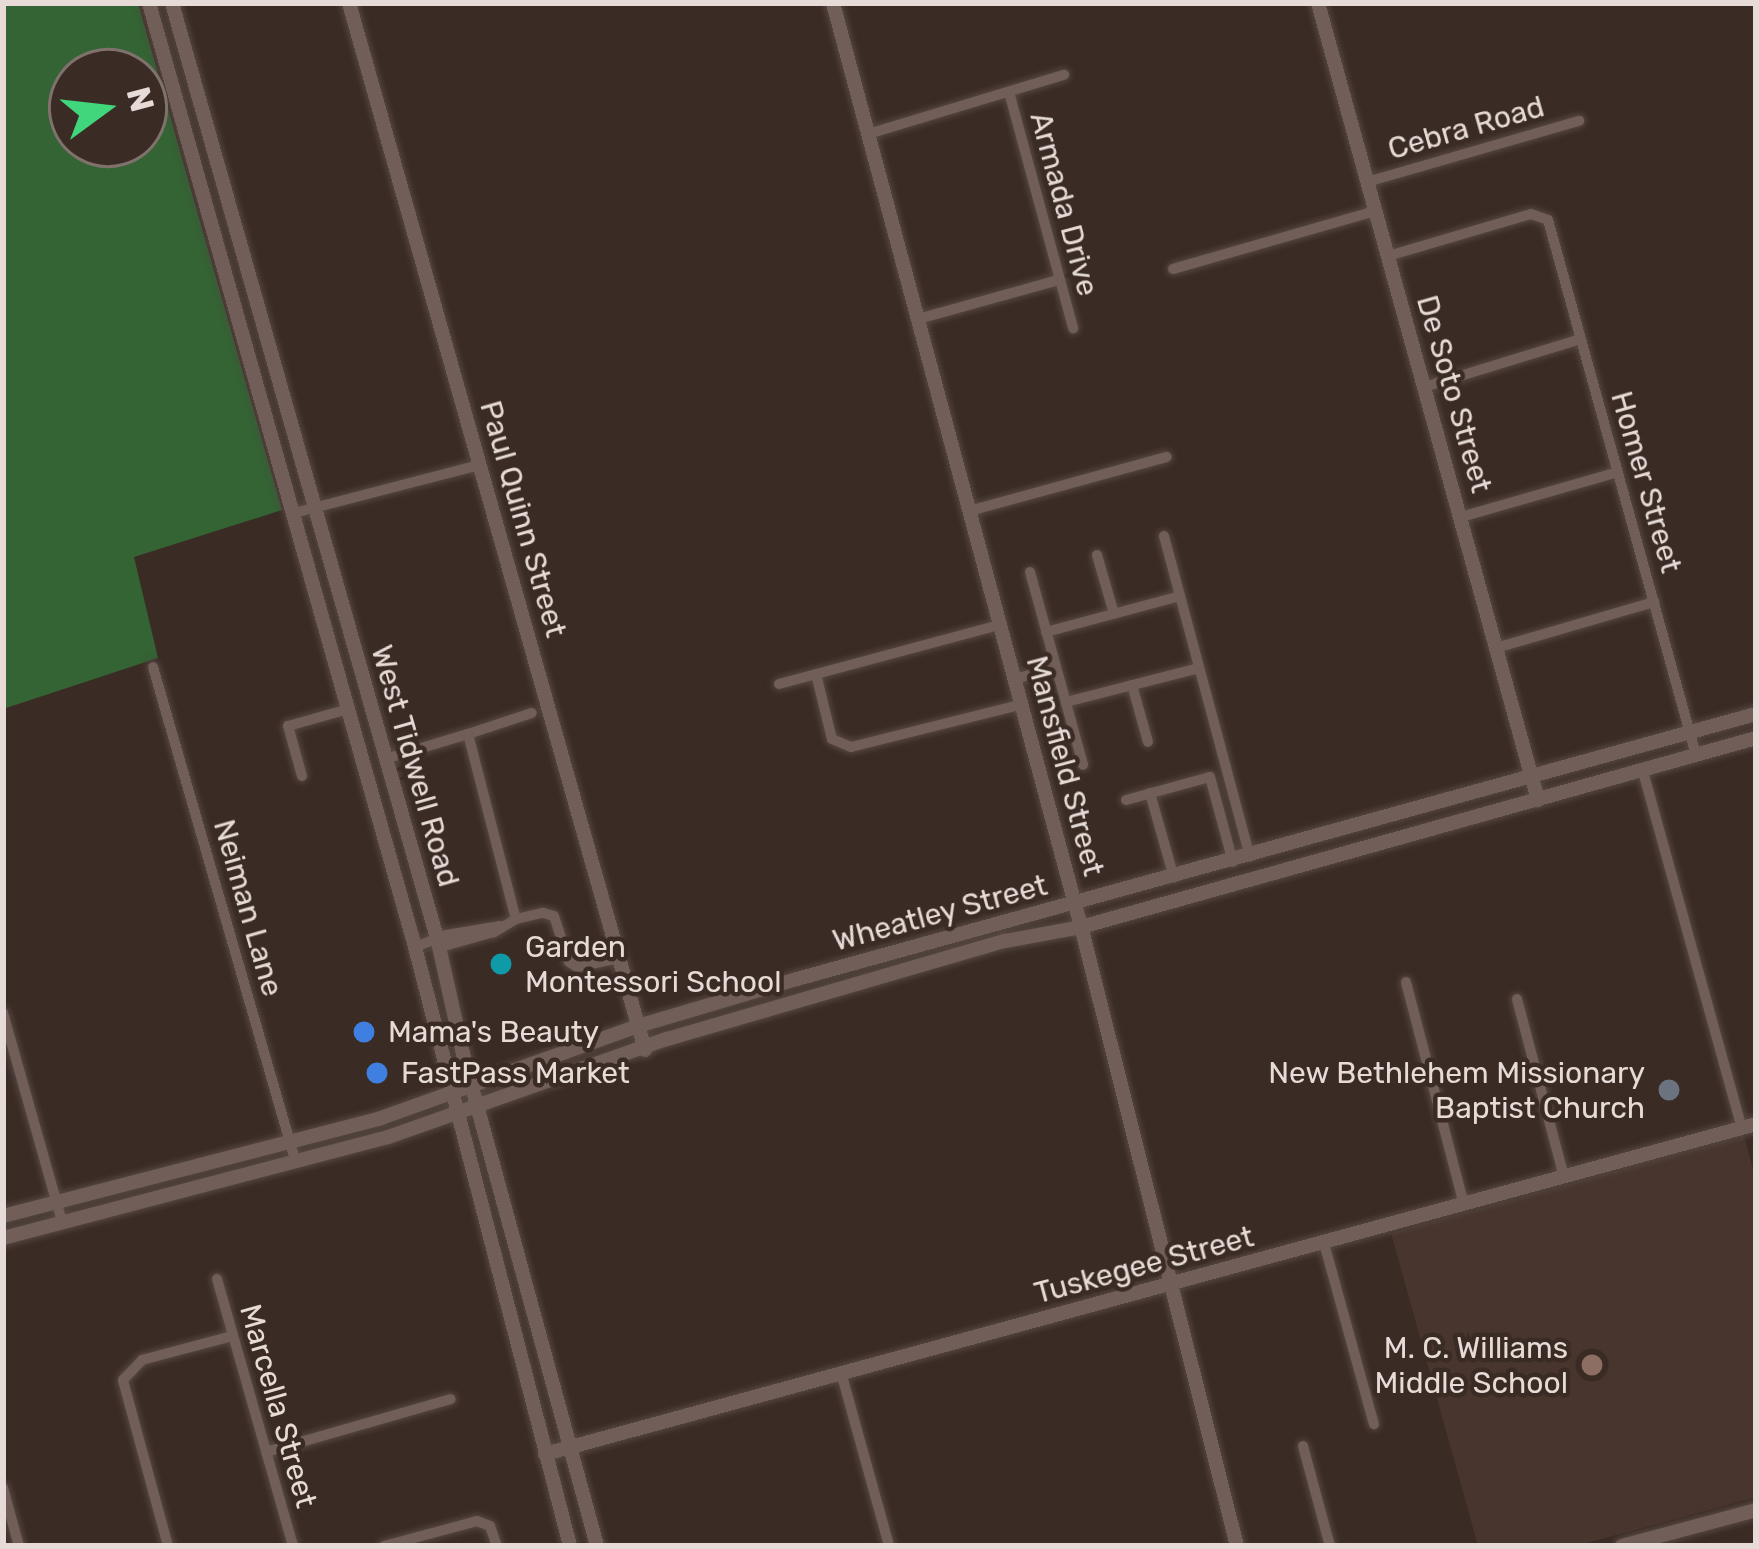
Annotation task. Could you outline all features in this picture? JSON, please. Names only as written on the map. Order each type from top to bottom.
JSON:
[{"type":"main road","name":"West Tidwell Road","points":[[148,3],[415,947],[570,1546]]},
{"type":"main road","name":"West Tidwell Road","points":[[172,3],[353,649],[391,756],[441,941],[472,1085],[598,1546]]},
{"type":"main road","name":"Paul Quinn Street","points":[[349,3],[645,1050]]},
{"type":"main road","name":"Mansfield Street","points":[[833,3],[1076,905],[1237,1546]]},
{"type":"main road","name":"De Soto Street","points":[[1318,3],[1538,800]]},
{"type":"main road","points":[[178,109],[202,107]]},
{"type":"main road","points":[[255,376],[276,375]]},
{"type":"main road","points":[[334,655],[353,649]]},
{"type":"main road","name":"Wheatley Street","points":[[3,1216],[290,1142],[638,1026],[784,983],[1756,714]]},
{"type":"main road","name":"Wheatley Street","points":[[3,1238],[296,1163],[790,1004],[1005,941],[1081,927],[1756,738]]},
{"type":"main road","points":[[1381,819],[1387,843]]},
{"type":"main road","points":[[1233,862],[1239,883]]},
{"type":"main road","points":[[929,943],[935,963]]},
{"type":"main road","points":[[784,983],[790,1004]]},
{"type":"main road","name":"Tuskegee Street","points":[[545,1454],[1749,1126]]},
{"type":"main road","points":[[500,1287],[525,1278]]},
{"type":"main road","points":[[1632,1545],[1756,1510]]},
{"type":"street","points":[[868,134],[1064,75]]},
{"type":"street","name":"Armada Drive","points":[[1009,92],[1073,328]]},
{"type":"street","name":"Cebra Road","points":[[1367,182],[1579,121]]},
{"type":"street","points":[[1174,269],[1375,211]]},
{"type":"street","name":"Homer Street","points":[[1388,256],[1531,214],[1549,222],[1696,754]]},
{"type":"street","points":[[918,319],[1059,280]]},
{"type":"street","points":[[1424,387],[1581,339]]},
{"type":"street","points":[[969,511],[1167,457]]},
{"type":"street","points":[[294,513],[478,465]]},
{"type":"street","points":[[1461,517],[1618,472]]},
{"type":"street","points":[[1163,536],[1250,857]]},
{"type":"street","points":[[1097,555],[1114,614]]},
{"type":"street","points":[[1030,572],[1083,765]]},
{"type":"street","points":[[1046,632],[1180,596]]},
{"type":"street","points":[[1496,648],[1654,602]]},
{"type":"street","points":[[779,684],[999,625]]},
{"type":"street","name":"Neiman Lane","points":[[153,667],[296,1163]]},
{"type":"street","points":[[1013,680],[1056,668]]},
{"type":"street","points":[[1066,702],[1199,668]]},
{"type":"street","points":[[816,674],[832,739],[851,747],[1020,705]]},
{"type":"street","points":[[1132,685],[1148,742]]},
{"type":"street","points":[[302,776],[288,726],[349,709]]},
{"type":"street","points":[[391,756],[532,713]]},
{"type":"street","points":[[468,734],[516,920]]},
{"type":"street","points":[[1642,768],[1749,1126]]},
{"type":"street","points":[[1126,800],[1210,777],[1233,862]]},
{"type":"street","points":[[1150,793],[1174,878]]},
{"type":"street","points":[[415,947],[441,941],[447,945],[543,913],[554,916],[569,962],[577,967],[619,958]]},
{"type":"street","points":[[1406,982],[1464,1204]]},
{"type":"street","points":[[1517,999],[1564,1177]]},
{"type":"street","points":[[3,1012],[62,1222]]},
{"type":"street","points":[[1324,1244],[1374,1424]]},
{"type":"street","name":"Marcella Street","points":[[217,1279],[293,1546]]},
{"type":"street","points":[[168,1546],[124,1390],[126,1372],[153,1358],[232,1336]]},
{"type":"street","points":[[842,1376],[889,1546]]},
{"type":"street","points":[[266,1452],[451,1399]]},
{"type":"street","points":[[1303,1446],[1330,1546]]},
{"type":"street","points":[[3,1488],[20,1546]]},
{"type":"street","points":[[384,1546],[477,1520],[490,1526],[497,1546]]},
{"type":"shaded area","name":"M. C. Williams Middle School","points":[[1744,1135],[1756,1181],[1756,1497],[1575,1546],[1478,1546],[1391,1233]]},
{"type":"green space","points":[[3,3],[138,3],[151,48],[48,48],[48,168],[168,168],[168,109],[282,510],[134,557],[158,658],[3,709]]},
{"type":"place","name":"Garden Montessori School","points":[[501,964]]},
{"type":"place","name":"Mama's Beauty","points":[[364,1032]]},
{"type":"place","name":"FastPass Market","points":[[377,1073]]},
{"type":"place","name":"New Bethlehem Missionary Baptist Church","points":[[1669,1090]]},
{"type":"place","name":"M. C. Williams Middle School","points":[[1592,1365]]}]
